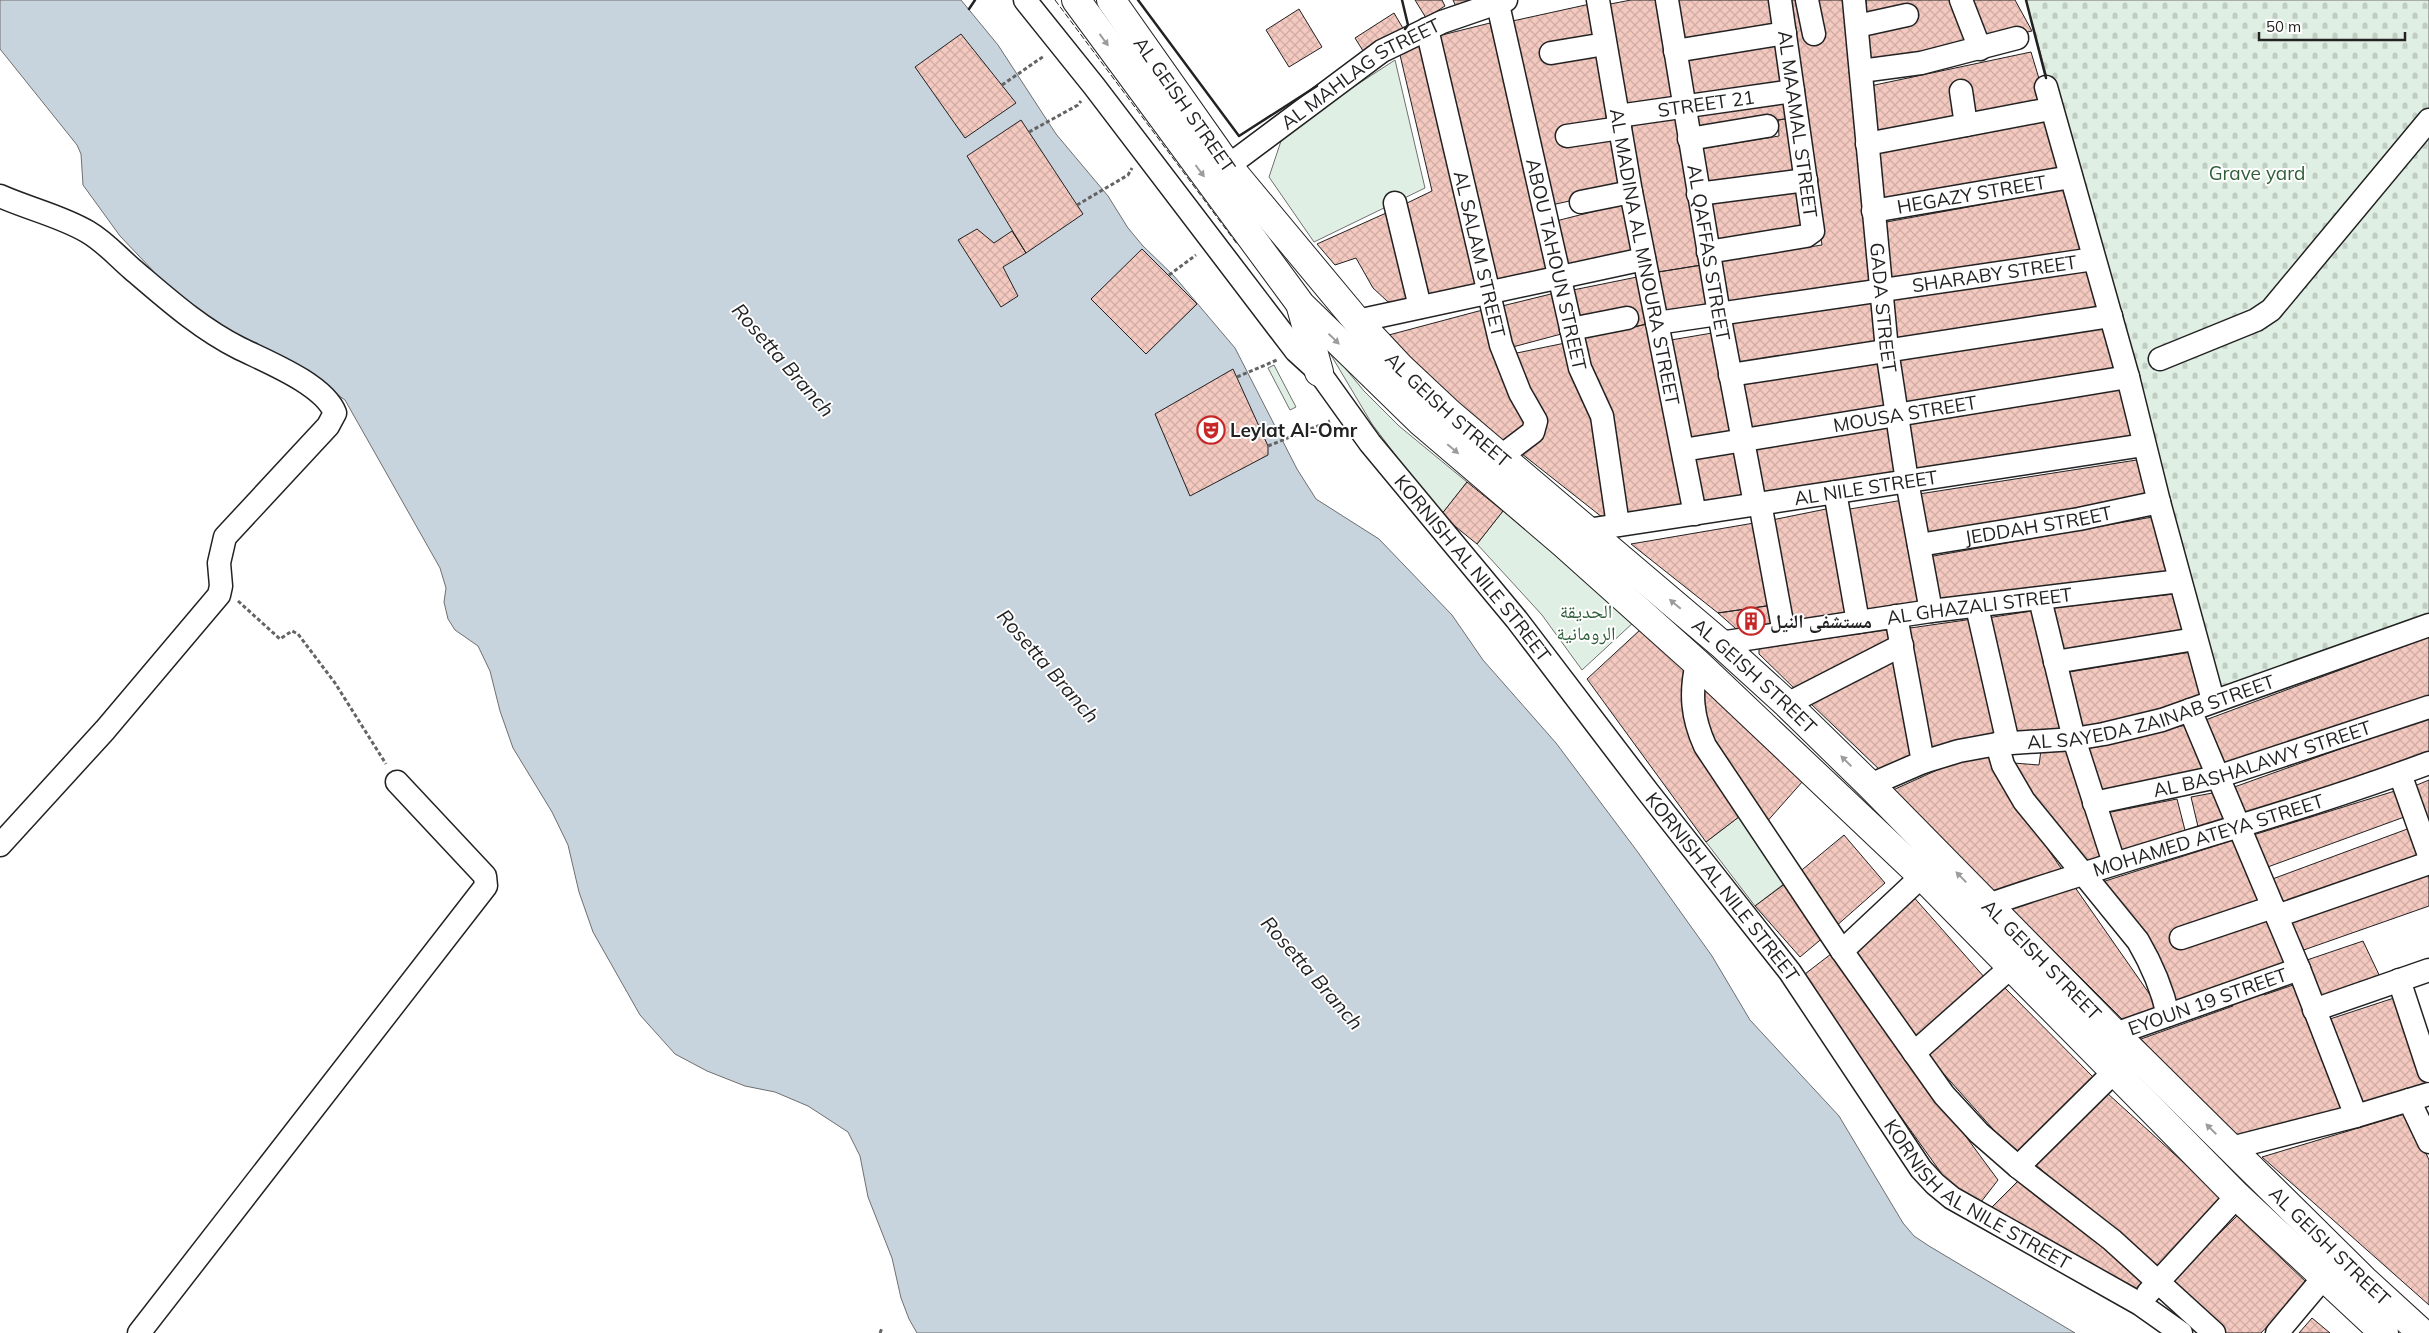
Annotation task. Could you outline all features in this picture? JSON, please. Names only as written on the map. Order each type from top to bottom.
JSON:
[{"type":"main road","name":"AL GEISH STREET","points":[[1076,0],[1301,306],[1420,421],[1563,543],[1698,663],[1922,876],[2237,1196],[2384,1333]]},
{"type":"main road","name":"AL GEISH STREET","points":[[1110,0],[1228,166],[1357,321],[1435,400],[1720,643],[1787,704],[1870,785],[2115,1034],[2364,1280],[2422,1333]]},
{"type":"main road","points":[[1301,306],[1319,372]]},
{"type":"street","name":"KORNISH AL NILE STREET","points":[[1025,0],[1214,241],[1296,351],[1319,372],[1348,414],[1517,620],[1648,792],[1790,972],[1920,1169],[1952,1198],[2140,1304],[2181,1333]]},
{"type":"street","name":"AL MADINA AL MNOURA STREET","points":[[1598,0],[1631,192],[1695,514]]},
{"type":"street","name":"AL QAFFAS STREET","points":[[1667,0],[1698,194],[1742,440],[1758,504],[1784,633]]},
{"type":"street","name":"AL MAAMAL STREET","points":[[1708,252],[1810,234],[1812,227],[1780,0]]},
{"type":"street","points":[[1807,0],[1814,34]]},
{"type":"street","name":"GADA STREET","points":[[1854,0],[1887,350],[1907,481],[1932,611]]},
{"type":"street","points":[[1962,0],[1980,49]]},
{"type":"street","name":"AL MAHLAG STREET","points":[[1228,166],[1382,51],[1427,29],[1452,8],[1500,1]]},
{"type":"street","name":"ABOU TAHOUN STREET","points":[[1500,1],[1559,277],[1583,378],[1600,407],[1618,525]]},
{"type":"street","points":[[1857,26],[1906,15]]},
{"type":"street","name":"AL SALAM STREET","points":[[1427,29],[1489,292],[1510,369],[1536,425],[1533,432],[1500,457]]},
{"type":"street","points":[[1675,51],[1784,33]]},
{"type":"street","points":[[1861,71],[1921,63],[2017,38]]},
{"type":"street","points":[[1551,53],[1605,44]]},
{"type":"street","points":[[2046,87],[2050,109],[2128,377],[2195,639],[2213,700]]},
{"type":"street","name":"STREET 21","points":[[1567,136],[1684,107],[1793,91]]},
{"type":"street","points":[[1961,91],[1966,125]]},
{"type":"street","points":[[1867,144],[2050,109]]},
{"type":"street","points":[[2160,359],[2256,320],[2272,310],[2429,120]]},
{"type":"street","points":[[1689,139],[1767,126]]},
{"type":"street","name":"HEGAZY STREET","points":[[1873,211],[2071,177]]},
{"type":"street","points":[[1698,194],[1806,180]]},
{"type":"street","points":[[1581,202],[1631,192]]},
{"type":"street","points":[[0,196],[76,226],[94,236],[173,304],[238,348],[285,369],[314,390],[333,410],[334,417],[331,423],[225,537],[219,563],[222,586],[220,595],[105,730],[0,845]]},
{"type":"street","points":[[1395,203],[1420,307]]},
{"type":"street","points":[[1357,321],[1644,259]]},
{"type":"street","name":"SHARABY STREET","points":[[1657,323],[2094,259]]},
{"type":"street","points":[[1730,375],[2111,316]]},
{"type":"street","points":[[1571,329],[1627,318]]},
{"type":"street","name":"MOUSA STREET","points":[[1683,450],[2128,377]]},
{"type":"street","name":"AL NILE STREET","points":[[1588,530],[2144,445]]},
{"type":"street","points":[[1836,492],[1858,622]]},
{"type":"street","name":"JEDDAH STREET","points":[[1919,545],[2079,519],[2159,502]]},
{"type":"street","name":"AL GHAZALI STREET","points":[[1720,643],[1932,611],[2180,581]]},
{"type":"street","points":[[2040,599],[2074,739],[2114,863]]},
{"type":"street","points":[[1977,607],[2002,744],[2003,764],[2012,783],[2081,873],[2138,941],[2152,964],[2162,989],[2168,1015]]},
{"type":"street","points":[[1896,616],[1923,762]]},
{"type":"street","name":"AL SAYEDA ZAINAB STREET","points":[[1870,785],[1923,762],[1960,752],[2002,744],[2074,739],[2133,728],[2190,710],[2213,700],[2429,625]]},
{"type":"street","points":[[2055,662],[2195,639]]},
{"type":"street","points":[[1787,704],[1902,645]]},
{"type":"street","points":[[1698,663],[1692,696],[1698,730],[1705,746],[1842,951],[1944,1095],[1979,1133],[2018,1167],[2112,1240],[2214,1333]]},
{"type":"street","name":"AL BASHALAWY STREET","points":[[2094,803],[2217,777],[2429,707]]},
{"type":"street","points":[[2190,710],[2237,826],[2275,911],[2356,1116]]},
{"type":"street","name":"MOHAMED ATEYA STREET","points":[[1988,905],[2081,873],[2400,774],[2429,762]]},
{"type":"street","points":[[2400,774],[2429,855]]},
{"type":"street","points":[[139,1333],[486,886],[485,876],[398,782]]},
{"type":"street","points":[[2181,938],[2429,863]]},
{"type":"street","points":[[1842,951],[1922,876]]},
{"type":"street","points":[[1914,1053],[2011,966]]},
{"type":"street","name":"EYOUN 19 STREET","points":[[2115,1034],[2299,970]]},
{"type":"street","points":[[2314,1010],[2429,970]]},
{"type":"street","points":[[2399,980],[2429,1071]]},
{"type":"street","points":[[2018,1167],[2115,1071]]},
{"type":"street","points":[[2231,1148],[2356,1116],[2419,1097],[2429,1142]]},
{"type":"street","points":[[2140,1304],[2156,1282],[2237,1196]]},
{"type":"street","points":[[2276,1333],[2324,1276]]},
{"type":"path","points":[[1002,85],[1061,44]]},
{"type":"path","points":[[1029,132],[1078,105]]},
{"type":"path","points":[[1077,205],[1128,175]]},
{"type":"path","points":[[1168,275],[1194,256]]},
{"type":"path","points":[[1237,377],[1296,351]]},
{"type":"path","points":[[1268,446],[1348,414]]},
{"type":"path","points":[[222,586],[280,639],[292,631],[298,634],[334,684],[398,782]]},
{"type":"path","points":[[880,1333],[882,1328]]},
{"type":"green space","name":"Grave yard","points":[[2026,0],[2429,0],[2429,621],[2216,697]]},
{"type":"green space","points":[[1395,60],[1425,188],[1314,242],[1269,177],[1284,132]]},
{"type":"green space","points":[[1322,340],[1364,391],[1399,426],[1467,482],[1441,515],[1372,424]]},
{"type":"green space","points":[[1274,365],[1296,407],[1290,410],[1268,368]]},
{"type":"green space","name":"الحديقة الرومانية","points":[[1503,511],[1635,621],[1582,670],[1542,615],[1477,544]]},
{"type":"green space","points":[[1744,813],[1794,876],[1755,906],[1706,842]]},
{"type":"water","name":"Rosetta Branch","points":[[0,0],[961,0],[998,45],[1056,134],[1108,196],[1128,228],[1143,246],[1174,276],[1235,348],[1297,469],[1316,499],[1379,539],[1452,615],[1483,660],[1556,743],[1637,851],[1712,956],[1750,1020],[1839,1116],[1903,1223],[1914,1236],[1929,1246],[2075,1333],[917,1333],[901,1298],[892,1258],[868,1197],[860,1156],[848,1132],[808,1106],[775,1092],[745,1086],[707,1071],[675,1054],[640,1015],[593,932],[579,892],[568,845],[552,812],[513,748],[500,711],[490,671],[478,646],[455,630],[448,619],[444,602],[446,588],[440,568],[345,400],[322,384],[196,316],[120,236],[83,185],[81,154],[77,145],[0,49]]},
{"type":"building","points":[[1415,0],[1442,0],[1445,6],[1426,18]]},
{"type":"building","points":[[1453,0],[1480,0],[1458,11]]},
{"type":"building","points":[[1631,0],[1664,0],[1681,101],[1622,109],[1605,5]]},
{"type":"building","points":[[1673,0],[1771,0],[1775,33],[1682,47]]},
{"type":"building","points":[[1784,0],[1850,0],[1874,285],[1724,308],[1716,261],[1822,245]]},
{"type":"building","points":[[1866,0],[1956,0],[1973,44],[1870,68]]},
{"type":"building","points":[[1968,0],[2015,0],[2032,31],[1984,42]]},
{"type":"building","points":[[1590,4],[1628,188],[1547,206],[1508,22]]},
{"type":"building","points":[[1299,9],[1322,47],[1289,67],[1266,30]]},
{"type":"building","points":[[1394,13],[1404,30],[1365,54],[1355,38]]},
{"type":"building","points":[[1490,23],[1551,272],[1491,285],[1434,37]]},
{"type":"building","points":[[961,34],[1016,103],[965,138],[915,67]]},
{"type":"building","points":[[1423,44],[1480,287],[1425,301],[1405,204],[1432,191],[1400,55]]},
{"type":"building","points":[[1778,44],[1784,84],[1693,98],[1687,59]]},
{"type":"building","points":[[2031,52],[2046,102],[1873,135],[1870,86]]},
{"type":"building","points":[[1787,94],[1791,118],[1696,133],[1690,110]]},
{"type":"building","points":[[1682,111],[1708,264],[1652,273],[1624,118]]},
{"type":"building","points":[[1791,118],[1798,172],[1704,184],[1699,149],[1779,136],[1778,120]]},
{"type":"building","points":[[2046,118],[2065,175],[1879,207],[1874,152]]},
{"type":"building","points":[[1021,120],[1083,214],[1026,253],[967,156]]},
{"type":"building","points":[[1800,187],[1806,230],[1714,247],[1706,199]]},
{"type":"building","points":[[2072,188],[2088,251],[1888,279],[1881,223]]},
{"type":"building","points":[[1627,203],[1638,250],[1561,268],[1552,222]]},
{"type":"building","points":[[1395,209],[1417,303],[1400,308],[1387,301],[1373,288],[1356,258],[1335,265],[1317,244]]},
{"type":"building","points":[[977,229],[994,243],[1012,231],[1026,253],[1003,267],[1018,296],[1001,307],[958,240]]},
{"type":"building","points":[[1142,249],[1197,304],[1146,354],[1091,299]]},
{"type":"building","points":[[1708,264],[1716,309],[1660,318],[1652,273]]},
{"type":"building","points":[[2093,264],[2106,313],[1894,345],[1888,297]]},
{"type":"building","points":[[1642,276],[1651,323],[1635,327],[1631,313],[1575,325],[1568,291]]},
{"type":"building","points":[[1555,293],[1565,333],[1509,348],[1498,307]]},
{"type":"building","points":[[1876,299],[1881,346],[1738,370],[1729,323]]},
{"type":"building","points":[[1490,308],[1527,429],[1504,445],[1385,336]]},
{"type":"building","points":[[1651,323],[1688,511],[1621,520],[1578,339]]},
{"type":"building","points":[[2110,325],[2122,374],[1903,408],[1894,358]]},
{"type":"building","points":[[1718,332],[1740,434],[1683,445],[1665,341]]},
{"type":"building","points":[[1570,342],[1603,422],[1607,521],[1522,454],[1543,439],[1540,421],[1512,354]]},
{"type":"building","points":[[1881,360],[1889,411],[1750,436],[1740,385]]},
{"type":"building","name":"Leylat Al-Omr","points":[[1233,369],[1268,446],[1268,455],[1190,496],[1155,414]]},
{"type":"building","points":[[2126,386],[2137,440],[1914,475],[1905,422]]},
{"type":"building","points":[[1891,423],[1902,476],[1762,501],[1751,449]]},
{"type":"building","points":[[1739,448],[1751,498],[1697,508],[1689,457]]},
{"type":"building","points":[[2143,459],[2155,501],[1924,542],[1919,494]]},
{"type":"building","points":[[1467,482],[1503,511],[1477,544],[1441,515]]},
{"type":"building","points":[[1909,499],[1925,606],[1864,616],[1844,510]]},
{"type":"building","points":[[1831,508],[1854,616],[1787,626],[1767,521]]},
{"type":"building","points":[[2158,516],[2172,575],[1937,608],[1928,557]]},
{"type":"building","points":[[1760,522],[1773,605],[1718,613],[1631,544]]},
{"type":"building","points":[[2174,594],[2185,638],[2058,657],[2045,609]]},
{"type":"building","name":"مستشفى النيل","points":[[1773,605],[1776,630],[1743,635],[1718,613]]},
{"type":"building","points":[[2038,610],[2072,736],[2011,741],[1987,618]]},
{"type":"building","points":[[1980,618],[2003,739],[1927,756],[1903,629]]},
{"type":"building","points":[[1641,629],[1685,670],[1744,813],[1706,842],[1587,679]]},
{"type":"building","points":[[1894,629],[1896,641],[1799,693],[1759,654],[1759,648]]},
{"type":"building","points":[[2429,637],[2429,701],[2220,770],[2200,722]]},
{"type":"building","points":[[2191,652],[2206,695],[2079,735],[2063,673]]},
{"type":"building","points":[[1898,655],[1916,759],[1882,772],[1811,704]]},
{"type":"building","points":[[1699,683],[1803,781],[1764,825],[1705,729]]},
{"type":"building","points":[[2429,717],[2429,758],[2239,819],[2226,790]]},
{"type":"building","points":[[2191,724],[2207,770],[2099,795],[2084,746]]},
{"type":"building","points":[[2075,747],[2105,852],[2084,866],[2009,768],[2013,763],[2039,765],[2041,750]]},
{"type":"building","points":[[1987,753],[2005,787],[2063,871],[1997,894],[1893,790],[1957,761]]},
{"type":"building","points":[[2429,780],[2429,830],[2412,787]]},
{"type":"building","points":[[2398,790],[2407,816],[2265,868],[2250,836]]},
{"type":"building","points":[[2218,792],[2229,822],[2199,831],[2191,797]]},
{"type":"building","points":[[2177,799],[2186,834],[2117,854],[2106,813]]},
{"type":"building","points":[[2410,828],[2423,862],[2280,908],[2267,881]]},
{"type":"building","points":[[1844,835],[1885,883],[1835,927],[1797,874]]},
{"type":"building","points":[[2240,838],[2291,965],[2172,1003],[2099,883]]},
{"type":"building","points":[[2427,873],[2429,878],[2429,906],[2298,952],[2285,919]]},
{"type":"building","points":[[1786,883],[1825,936],[1800,957],[1755,906]]},
{"type":"building","points":[[2072,883],[2160,1009],[2126,1023],[2009,906]]},
{"type":"building","points":[[1911,894],[1985,978],[1914,1041],[1847,953]]},
{"type":"building","points":[[2363,941],[2382,981],[2320,1002],[2304,961]]},
{"type":"building","points":[[1831,954],[1998,1180],[1981,1202],[1954,1191],[1801,977]]},
{"type":"building","points":[[2299,983],[2351,1112],[2234,1143],[2141,1039],[2233,1006],[2228,997],[2259,987],[2264,995]]},
{"type":"building","points":[[2002,985],[2095,1079],[2018,1157],[1925,1053]]},
{"type":"building","points":[[2400,996],[2429,1081],[2429,1088],[2357,1109],[2327,1020]]},
{"type":"building","points":[[2107,1093],[2226,1201],[2158,1273],[2035,1164]]},
{"type":"building","points":[[2408,1113],[2429,1160],[2429,1305],[2262,1157]]},
{"type":"building","points":[[2023,1176],[2148,1282],[2135,1296],[1987,1212]]},
{"type":"building","points":[[2237,1216],[2307,1283],[2261,1333],[2224,1333],[2167,1285]]},
{"type":"building","points":[[2312,1318],[2330,1333],[2299,1333]]},
{"type":"fence","points":[[1055,0],[1237,244]]},
{"type":"wall","points":[[969,9],[975,0]]},
{"type":"wall","points":[[1138,0],[1239,136],[1317,86]]},
{"type":"wall","points":[[1402,0],[1408,25],[1405,29]]},
{"type":"wall","points":[[2026,0],[2046,78]]},
{"type":"place","name":"Leylat Al-Omr","points":[[1211,430]]},
{"type":"place","name":"مستشفى النيل","points":[[1751,621]]}]
